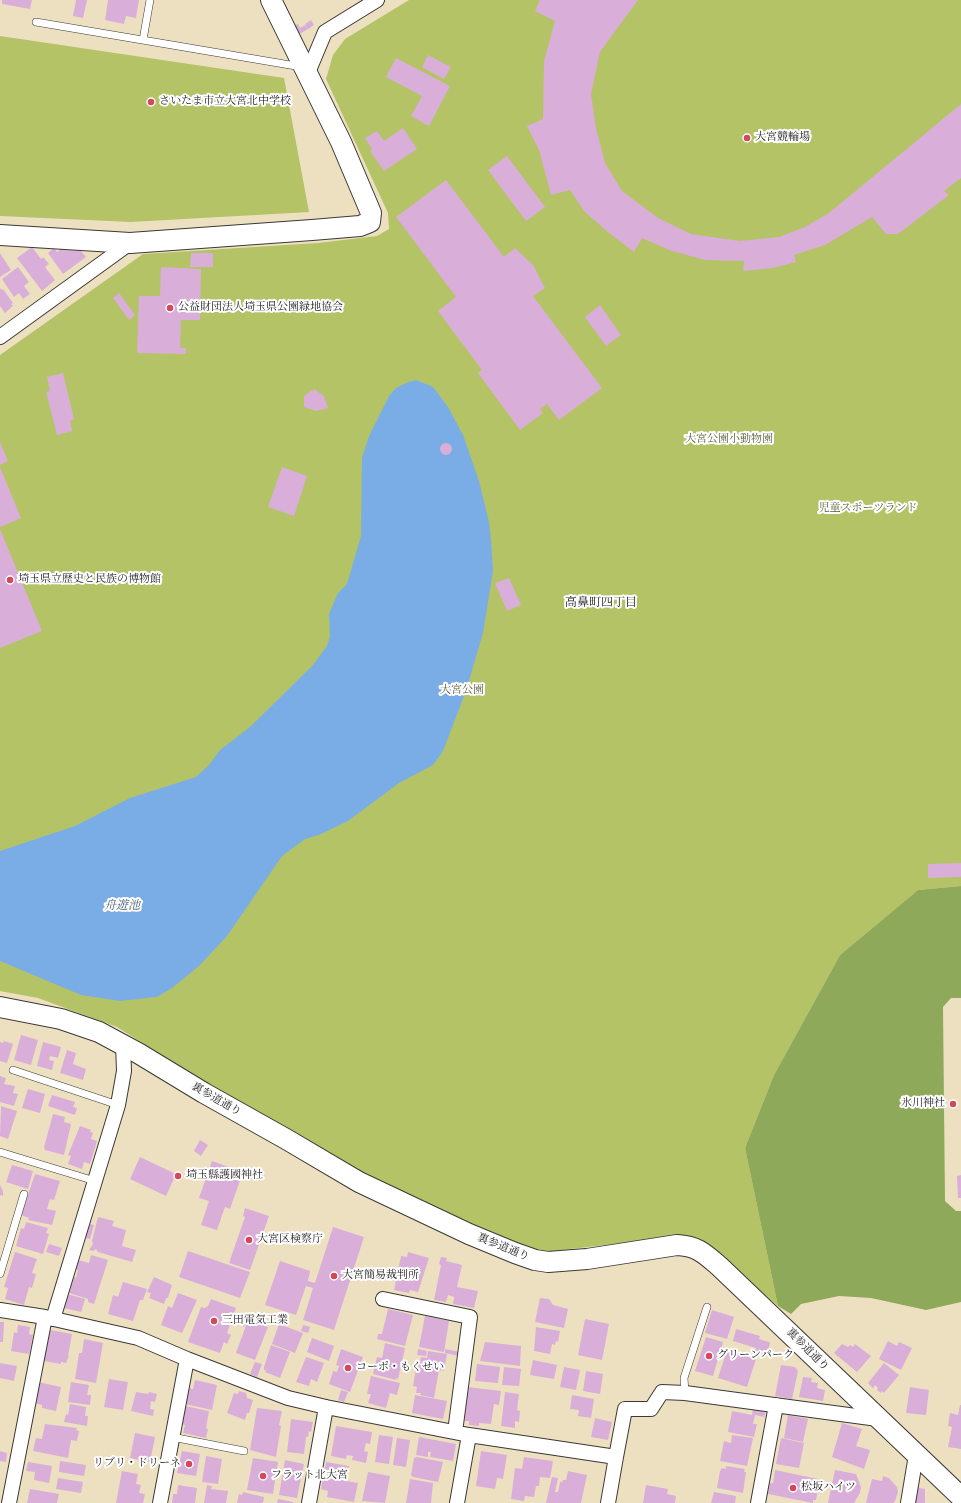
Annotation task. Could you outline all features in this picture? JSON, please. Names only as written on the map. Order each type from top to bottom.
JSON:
[{"type":"street","points":[[0,235],[130,243],[326,229],[360,226],[370,222],[371,213],[341,142],[271,0]]},
{"type":"street","points":[[306,71],[325,32],[377,0]]},
{"type":"street","points":[[0,337],[130,243]]},
{"type":"street","name":"裏参道通り","points":[[0,1007],[61,1019],[99,1032],[359,1182],[469,1234],[535,1260],[548,1262],[587,1259],[677,1245],[691,1246],[701,1251],[719,1266],[961,1498]]},
{"type":"street","points":[[9,1503],[49,1318],[95,1181],[118,1106],[124,1071],[122,1044]]},
{"type":"street","points":[[383,1299],[470,1317],[455,1432]]},
{"type":"street","points":[[0,1310],[49,1318],[138,1338],[187,1359],[288,1398],[326,1407],[469,1435],[616,1457]]},
{"type":"street","points":[[160,1503],[187,1359]]},
{"type":"street","points":[[608,1503],[625,1409],[651,1409],[662,1392],[685,1393],[878,1419]]},
{"type":"street","points":[[758,1503],[776,1405]]},
{"type":"street","points":[[309,1503],[326,1407]]},
{"type":"street","points":[[457,1503],[469,1435]]},
{"type":"street","points":[[908,1503],[916,1455]]},
{"type":"lane","points":[[142,40],[150,0]]},
{"type":"lane","points":[[36,22],[142,40],[306,71]]},
{"type":"lane","points":[[14,1070],[118,1106]]},
{"type":"lane","points":[[0,1152],[95,1181]]},
{"type":"lane","points":[[0,1274],[24,1194]]},
{"type":"lane","points":[[685,1393],[684,1378],[707,1307]]},
{"type":"lane","points":[[172,1436],[244,1451]]},
{"type":"green space","name":"大宮公園","points":[[409,0],[961,0],[961,886],[918,890],[840,955],[774,1075],[745,1148],[778,1306],[700,1239],[665,1238],[536,1253],[399,1195],[227,1096],[117,1027],[38,998],[0,991],[0,355],[143,254],[318,243],[377,236],[389,229],[388,213],[326,79],[333,55],[345,39]]},
{"type":"green space","name":"さいたま市立大宮北中学校","points":[[0,36],[284,78],[309,212],[131,222],[0,216]]},
{"type":"green space","points":[[961,886],[961,998],[951,998],[943,1007],[945,1201],[956,1211],[961,1211],[961,1302],[926,1310],[871,1298],[839,1296],[801,1304],[791,1314],[778,1306],[745,1148],[774,1075],[840,955],[918,890]]},
{"type":"water","name":"舟遊池","points":[[416,380],[433,387],[448,407],[463,435],[479,481],[489,522],[493,571],[483,633],[466,691],[443,751],[433,765],[399,783],[348,821],[319,835],[305,839],[282,856],[227,936],[199,966],[172,988],[157,997],[120,1001],[81,995],[0,961],[0,851],[75,826],[130,798],[196,777],[209,765],[220,750],[250,727],[313,665],[327,646],[330,636],[329,614],[338,593],[347,584],[361,536],[362,458],[369,436],[389,396],[396,388]]},
{"type":"building","points":[[2,0],[32,0],[30,9],[2,4]]},
{"type":"building","points":[[76,0],[87,0],[83,18],[73,16]]},
{"type":"building","points":[[108,0],[139,0],[136,18],[126,16],[124,24],[105,20]]},
{"type":"building","points":[[540,0],[638,0],[600,52],[591,94],[596,128],[605,163],[622,191],[658,218],[691,234],[740,241],[779,237],[805,227],[829,213],[961,104],[961,178],[944,191],[949,195],[898,234],[886,234],[872,217],[825,245],[794,255],[796,262],[773,268],[743,271],[744,261],[705,260],[672,251],[642,238],[634,252],[584,211],[570,190],[551,195],[539,150],[527,126],[543,119],[544,61],[555,21],[535,11]]},
{"type":"building","points":[[311,20],[314,25],[308,29],[305,24]]},
{"type":"building","points":[[298,24],[300,28],[305,25],[308,29],[298,35],[293,26]]},
{"type":"building","points":[[428,55],[451,67],[444,79],[422,67]]},
{"type":"building","points":[[396,58],[450,86],[429,126],[411,116],[422,96],[386,77]]},
{"type":"building","points":[[403,128],[417,149],[384,171],[370,151],[372,149],[365,138],[377,131],[384,141]]},
{"type":"building","points":[[507,156],[545,207],[526,221],[488,170]]},
{"type":"building","points":[[446,180],[504,257],[515,248],[533,265],[545,288],[533,296],[602,388],[559,420],[547,404],[540,409],[543,413],[520,430],[478,373],[482,370],[438,311],[456,297],[396,217]]},
{"type":"building","points":[[32,247],[41,259],[43,257],[49,264],[45,267],[55,280],[42,291],[17,258]]},
{"type":"building","points":[[64,247],[66,250],[81,251],[86,257],[63,274],[48,253],[54,248],[57,252]]},
{"type":"building","points":[[0,253],[11,270],[0,277]]},
{"type":"building","points":[[191,253],[213,253],[213,267],[190,267]]},
{"type":"building","points":[[18,267],[29,282],[24,286],[30,294],[23,299],[19,293],[14,297],[2,279]]},
{"type":"building","name":"公益財団法人埼玉県公園緑地協会","points":[[161,267],[201,269],[200,320],[181,320],[180,348],[186,348],[186,354],[137,353],[139,296],[160,296]]},
{"type":"building","points":[[0,288],[2,290],[3,289],[13,303],[11,304],[13,306],[5,313],[0,306]]},
{"type":"building","points":[[119,293],[135,315],[129,320],[113,298]]},
{"type":"building","points":[[600,305],[621,335],[606,346],[585,317]]},
{"type":"building","points":[[63,373],[74,419],[70,421],[72,431],[57,435],[46,392],[50,391],[47,377]]},
{"type":"building","points":[[314,389],[324,396],[328,408],[316,411],[304,407],[304,396]]},
{"type":"building","points":[[0,442],[8,461],[0,465]]},
{"type":"building","points":[[448,443],[451,444],[451,454],[444,455],[441,454],[440,447],[441,444]]},
{"type":"building","points":[[0,467],[21,518],[0,527]]},
{"type":"building","points":[[282,467],[307,476],[294,516],[268,507]]},
{"type":"building","name":"埼玉県立歴史と民族の博物館","points":[[0,529],[42,631],[0,648]]},
{"type":"building","points":[[509,578],[521,605],[507,611],[495,583]]},
{"type":"building","points":[[961,863],[961,877],[928,878],[928,864]]},
{"type":"building","points":[[21,1035],[38,1040],[31,1065],[14,1060]]},
{"type":"building","points":[[4,1041],[13,1044],[7,1063],[0,1061],[0,1042],[3,1043]]},
{"type":"building","points":[[43,1042],[61,1047],[58,1058],[50,1056],[49,1060],[54,1061],[52,1070],[37,1066]]},
{"type":"building","points":[[67,1050],[76,1053],[73,1064],[86,1069],[83,1080],[60,1073]]},
{"type":"building","points":[[0,1076],[6,1078],[4,1084],[15,1086],[13,1093],[18,1094],[14,1106],[0,1102]]},
{"type":"building","points":[[28,1089],[45,1094],[40,1113],[22,1108]]},
{"type":"building","points":[[52,1095],[75,1102],[73,1107],[77,1108],[75,1115],[48,1106]]},
{"type":"building","points":[[1,1106],[17,1111],[8,1139],[0,1136]]},
{"type":"building","points":[[53,1114],[65,1117],[64,1122],[71,1124],[64,1155],[45,1150],[44,1147]]},
{"type":"building","points":[[80,1126],[91,1130],[90,1132],[93,1133],[91,1139],[97,1141],[90,1164],[84,1162],[82,1169],[68,1164],[71,1156],[68,1155]]},
{"type":"building","points":[[200,1140],[208,1145],[201,1156],[194,1151]]},
{"type":"building","points":[[140,1157],[176,1174],[166,1196],[130,1179]]},
{"type":"building","points":[[212,1161],[243,1172],[230,1209],[225,1207],[217,1230],[201,1225],[209,1201],[199,1198]]},
{"type":"building","points":[[12,1165],[33,1171],[28,1189],[6,1182]]},
{"type":"building","points":[[35,1174],[60,1181],[54,1200],[50,1199],[47,1209],[56,1211],[52,1225],[28,1220],[29,1218],[21,1215]]},
{"type":"building","points":[[961,1175],[961,1198],[958,1198],[957,1176]]},
{"type":"building","points":[[0,1185],[3,1191],[3,1196],[0,1195]]},
{"type":"building","name":"大宮区検察庁","points":[[245,1208],[269,1216],[250,1270],[229,1263],[245,1217],[243,1216]]},
{"type":"building","points":[[98,1217],[114,1221],[112,1226],[126,1230],[122,1246],[136,1250],[132,1262],[98,1252],[96,1249],[93,1251],[89,1250],[93,1244],[92,1241]]},
{"type":"building","points":[[26,1222],[48,1228],[46,1233],[49,1234],[43,1254],[16,1246],[21,1228],[24,1229]]},
{"type":"building","points":[[87,1223],[94,1225],[90,1239],[82,1237]]},
{"type":"building","name":"大宮簡易裁判所","points":[[333,1227],[364,1237],[334,1330],[303,1320],[313,1288],[306,1286],[296,1315],[265,1305],[280,1261],[310,1271],[308,1281],[315,1283]]},
{"type":"building","points":[[49,1244],[62,1248],[59,1256],[46,1252]]},
{"type":"building","points":[[188,1251],[250,1272],[240,1298],[179,1277]]},
{"type":"building","points":[[15,1252],[37,1259],[32,1273],[36,1274],[32,1288],[29,1287],[24,1305],[5,1299],[8,1288],[4,1287]]},
{"type":"building","points":[[408,1252],[429,1258],[418,1292],[410,1290],[409,1293],[394,1290],[401,1256],[407,1257]]},
{"type":"building","points":[[91,1255],[108,1260],[94,1304],[88,1302],[88,1299],[69,1293],[74,1277],[76,1278],[78,1260],[89,1263]]},
{"type":"building","points":[[441,1257],[447,1258],[446,1261],[462,1265],[457,1287],[478,1291],[474,1308],[453,1304],[454,1297],[448,1295],[446,1302],[434,1300],[441,1265],[439,1264]]},
{"type":"building","points":[[154,1277],[172,1285],[168,1298],[166,1298],[164,1304],[149,1298],[151,1293],[147,1292]]},
{"type":"building","points":[[123,1282],[147,1289],[143,1300],[140,1300],[133,1321],[108,1314],[113,1295],[118,1297]]},
{"type":"building","points":[[178,1293],[197,1300],[182,1333],[161,1325],[168,1306],[172,1308]]},
{"type":"building","points":[[67,1294],[85,1299],[81,1312],[64,1308]]},
{"type":"building","points":[[540,1298],[549,1299],[553,1305],[568,1309],[564,1328],[535,1322]]},
{"type":"building","name":"三田電気工業","points":[[211,1299],[236,1308],[227,1333],[231,1335],[227,1344],[224,1342],[220,1353],[188,1342],[201,1307],[205,1308],[208,1306]]},
{"type":"building","points":[[388,1309],[413,1315],[405,1346],[377,1339],[378,1334],[382,1334]]},
{"type":"building","points":[[712,1310],[734,1317],[727,1339],[705,1333]]},
{"type":"building","points":[[238,1316],[247,1320],[244,1327],[236,1323]]},
{"type":"building","points":[[425,1316],[449,1321],[444,1352],[419,1347]]},
{"type":"building","points":[[585,1319],[609,1324],[602,1360],[578,1355]]},
{"type":"building","points":[[248,1320],[268,1327],[255,1360],[236,1353]]},
{"type":"building","points":[[0,1322],[4,1322],[3,1342],[0,1342]]},
{"type":"building","points":[[279,1324],[303,1333],[295,1353],[272,1344]]},
{"type":"building","points":[[18,1325],[30,1327],[29,1334],[33,1335],[29,1354],[11,1351],[14,1332],[17,1333]]},
{"type":"building","points":[[303,1325],[310,1327],[308,1333],[301,1331]]},
{"type":"building","points":[[536,1327],[560,1331],[558,1342],[556,1341],[555,1345],[552,1344],[550,1354],[534,1351]]},
{"type":"building","points":[[736,1329],[760,1336],[759,1339],[769,1342],[767,1356],[754,1353],[756,1348],[733,1341]]},
{"type":"building","points":[[50,1330],[72,1334],[69,1356],[66,1363],[61,1362],[61,1364],[44,1361]]},
{"type":"building","name":"グリーンパーク","points":[[706,1337],[723,1342],[713,1376],[695,1371]]},
{"type":"building","points":[[312,1338],[334,1346],[329,1361],[307,1352]]},
{"type":"building","points":[[84,1339],[103,1343],[96,1383],[75,1379],[79,1353],[82,1353]]},
{"type":"building","points":[[888,1341],[897,1346],[899,1342],[912,1348],[901,1370],[879,1359]]},
{"type":"building","points":[[485,1342],[521,1346],[520,1366],[480,1361]]},
{"type":"building","points":[[385,1343],[405,1348],[398,1379],[396,1378],[396,1380],[373,1374],[377,1357],[382,1358]]},
{"type":"building","points":[[842,1344],[848,1347],[850,1345],[853,1347],[855,1344],[871,1356],[857,1372],[834,1353]]},
{"type":"building","points":[[271,1345],[290,1352],[280,1378],[265,1372],[266,1370],[264,1370]]},
{"type":"building","name":"コーポ・もくせい","points":[[341,1349],[363,1357],[350,1392],[329,1384],[333,1371],[337,1372],[339,1366],[336,1365]]},
{"type":"building","points":[[418,1349],[427,1351],[426,1356],[417,1355]]},
{"type":"building","points":[[445,1349],[460,1352],[459,1356],[445,1353]]},
{"type":"building","points":[[727,1350],[756,1359],[747,1387],[718,1378]]},
{"type":"building","points":[[428,1351],[447,1354],[444,1371],[439,1370],[434,1398],[420,1395],[421,1393],[416,1393],[417,1387],[413,1386],[417,1363],[420,1363],[421,1357],[427,1358]]},
{"type":"building","points":[[306,1357],[324,1363],[317,1382],[311,1379],[309,1386],[296,1382]]},
{"type":"building","points":[[533,1360],[557,1365],[554,1379],[530,1375]]},
{"type":"building","points":[[255,1362],[262,1364],[257,1377],[250,1374]]},
{"type":"building","points":[[0,1363],[17,1366],[14,1381],[0,1378]]},
{"type":"building","points":[[884,1363],[899,1375],[884,1393],[882,1391],[881,1393],[877,1390],[878,1388],[875,1385],[873,1388],[868,1383]]},
{"type":"building","points":[[477,1364],[500,1367],[498,1383],[475,1381]]},
{"type":"building","points":[[781,1365],[795,1367],[798,1371],[792,1399],[775,1396]]},
{"type":"building","points":[[504,1367],[521,1369],[519,1386],[502,1385]]},
{"type":"building","points":[[564,1367],[580,1370],[576,1390],[560,1387]]},
{"type":"building","points":[[586,1371],[603,1374],[600,1394],[583,1391]]},
{"type":"building","points":[[371,1376],[400,1383],[397,1395],[390,1393],[386,1408],[368,1403],[371,1394],[367,1394]]},
{"type":"building","points":[[803,1377],[812,1378],[811,1382],[818,1383],[817,1388],[825,1390],[823,1401],[799,1397]]},
{"type":"building","points":[[109,1379],[128,1382],[123,1410],[104,1407]]},
{"type":"building","points":[[195,1380],[217,1385],[212,1410],[185,1404],[189,1388],[193,1389]]},
{"type":"building","points":[[38,1382],[61,1387],[56,1411],[42,1408],[42,1405],[34,1403]]},
{"type":"building","points":[[71,1382],[89,1385],[87,1395],[91,1395],[90,1405],[68,1402]]},
{"type":"building","points":[[468,1387],[501,1391],[499,1405],[494,1404],[491,1424],[479,1423],[479,1426],[469,1425],[469,1421],[464,1421]]},
{"type":"building","points":[[910,1387],[929,1390],[926,1415],[906,1413]]},
{"type":"building","points":[[341,1390],[348,1392],[344,1402],[338,1400]]},
{"type":"building","points":[[239,1391],[246,1393],[247,1398],[253,1400],[245,1420],[227,1413],[234,1393],[238,1394]]},
{"type":"building","points":[[136,1392],[148,1394],[149,1392],[157,1394],[155,1402],[151,1401],[150,1409],[154,1410],[153,1416],[131,1411]]},
{"type":"building","points":[[505,1392],[519,1394],[517,1410],[520,1411],[519,1422],[515,1421],[515,1428],[501,1426]]},
{"type":"building","points":[[415,1395],[447,1401],[443,1419],[412,1413]]},
{"type":"building","points":[[572,1395],[594,1399],[591,1418],[578,1416],[579,1410],[570,1409]]},
{"type":"building","points":[[70,1404],[86,1407],[85,1416],[88,1416],[87,1426],[64,1422],[66,1414],[68,1415]]},
{"type":"building","points":[[960,1405],[961,1449],[948,1447],[952,1427],[948,1426],[950,1413],[958,1415]]},
{"type":"building","points":[[185,1406],[209,1411],[206,1438],[183,1433],[185,1425],[181,1424]]},
{"type":"building","points":[[257,1408],[282,1411],[276,1457],[250,1450]]},
{"type":"building","points":[[753,1408],[766,1411],[764,1417],[755,1415],[753,1424],[757,1424],[754,1437],[728,1432],[732,1411],[752,1415]]},
{"type":"building","points":[[788,1415],[808,1419],[803,1442],[784,1438]]},
{"type":"building","points":[[595,1418],[612,1422],[608,1440],[591,1437]]},
{"type":"building","points":[[291,1419],[313,1422],[311,1432],[309,1431],[308,1437],[306,1437],[304,1454],[287,1452]]},
{"type":"building","points":[[842,1423],[862,1429],[856,1446],[870,1450],[864,1469],[832,1457]]},
{"type":"building","points":[[45,1424],[77,1428],[76,1430],[79,1431],[77,1441],[71,1440],[68,1458],[33,1451],[36,1438],[42,1439]]},
{"type":"building","points":[[336,1426],[372,1432],[370,1444],[366,1443],[364,1451],[368,1452],[366,1463],[352,1460],[353,1456],[347,1455],[346,1459],[331,1456]]},
{"type":"building","points":[[135,1433],[155,1437],[150,1462],[130,1458]]},
{"type":"building","points":[[379,1435],[393,1437],[389,1464],[375,1462]]},
{"type":"building","points":[[732,1435],[753,1438],[747,1466],[720,1461],[724,1441],[731,1443]]},
{"type":"building","points":[[419,1437],[456,1444],[453,1461],[430,1457],[431,1452],[428,1452],[428,1457],[416,1455]]},
{"type":"building","points":[[397,1438],[410,1440],[406,1467],[393,1465]]},
{"type":"building","points":[[781,1438],[804,1443],[799,1468],[776,1464]]},
{"type":"building","points":[[0,1451],[7,1453],[6,1462],[0,1461]]},
{"type":"building","name":"リブリ・ドリーネ","points":[[182,1451],[200,1454],[196,1476],[177,1473]]},
{"type":"building","points":[[481,1451],[507,1455],[503,1479],[497,1478],[495,1489],[476,1486]]},
{"type":"building","points":[[206,1456],[222,1459],[218,1484],[202,1482]]},
{"type":"building","points":[[417,1457],[443,1462],[438,1482],[413,1477],[411,1475],[414,1458]]},
{"type":"building","points":[[524,1457],[553,1461],[550,1478],[540,1477],[539,1486],[536,1486],[534,1497],[525,1496],[524,1501],[511,1499],[515,1468],[522,1469]]},
{"type":"building","name":"フラット北大宮","points":[[253,1458],[278,1462],[273,1494],[247,1490]]},
{"type":"building","points":[[285,1460],[304,1464],[297,1498],[279,1495]]},
{"type":"building","points":[[60,1461],[86,1465],[84,1476],[59,1472]]},
{"type":"building","points":[[28,1462],[52,1466],[49,1483],[34,1480],[35,1472],[26,1471]]},
{"type":"building","points":[[326,1462],[349,1466],[347,1478],[324,1474]]},
{"type":"building","points":[[726,1466],[745,1469],[744,1472],[746,1472],[743,1493],[717,1488],[720,1471],[722,1468],[726,1469]]},
{"type":"building","name":"松坂ハイツ","points":[[775,1470],[818,1479],[817,1482],[819,1483],[816,1500],[813,1500],[813,1503],[768,1494],[770,1483],[773,1483]]},
{"type":"building","points":[[835,1470],[856,1474],[861,1487],[860,1493],[854,1503],[828,1503]]},
{"type":"building","points":[[122,1471],[138,1474],[136,1484],[141,1485],[139,1493],[145,1494],[143,1503],[116,1503]]},
{"type":"building","points":[[568,1471],[587,1475],[581,1503],[546,1503],[552,1477],[558,1478],[555,1492],[558,1492],[560,1482],[566,1480]]},
{"type":"building","points":[[368,1472],[390,1476],[385,1503],[362,1501]]},
{"type":"building","points":[[883,1476],[889,1478],[897,1487],[898,1492],[895,1501],[893,1503],[866,1503],[872,1479],[882,1481]]},
{"type":"building","points":[[323,1477],[358,1483],[354,1502],[327,1497],[328,1491],[321,1489]]},
{"type":"building","points":[[58,1478],[83,1482],[81,1493],[56,1489]]},
{"type":"building","points":[[410,1479],[433,1483],[431,1503],[406,1503]]},
{"type":"building","points":[[178,1485],[197,1488],[195,1503],[172,1503],[173,1494],[177,1494]]},
{"type":"building","points":[[207,1485],[212,1486],[211,1489],[228,1491],[226,1503],[204,1503]]},
{"type":"building","points":[[646,1485],[668,1489],[667,1494],[676,1496],[675,1503],[643,1503]]},
{"type":"building","points":[[915,1487],[925,1489],[925,1503],[913,1503]]},
{"type":"building","points":[[30,1489],[59,1494],[57,1503],[27,1503]]},
{"type":"building","points":[[243,1492],[264,1497],[263,1503],[237,1503],[239,1494],[242,1495]]},
{"type":"building","points":[[714,1492],[736,1496],[735,1503],[711,1503]]},
{"type":"building","points":[[278,1499],[293,1502],[293,1503],[277,1503]]},
{"type":"place","name":"さいたま市立大宮北中学校","points":[[151,102]]},
{"type":"place","name":"大宮競輪場","points":[[747,138]]},
{"type":"place","name":"公益財団法人埼玉県公園緑地協会","points":[[170,308]]},
{"type":"place","name":"埼玉県立歴史と民族の博物館","points":[[10,580]]},
{"type":"place","name":"氷川神社","points":[[953,1104]]},
{"type":"place","name":"埼玉縣護國神社","points":[[178,1176]]},
{"type":"place","name":"大宮区検察庁","points":[[249,1240]]},
{"type":"place","name":"大宮簡易裁判所","points":[[334,1276]]},
{"type":"place","name":"三田電気工業","points":[[214,1321]]},
{"type":"place","name":"グリーンパーク","points":[[709,1356]]},
{"type":"place","name":"コーポ・もくせい","points":[[348,1368]]},
{"type":"place","name":"リブリ・ドリーネ","points":[[189,1464]]},
{"type":"place","name":"フラット北大宮","points":[[263,1476]]},
{"type":"place","name":"松坂ハイツ","points":[[793,1488]]},
{"type":"district","name":"高鼻町四丁目","points":[[601,604]]},
{"type":"park label","name":"大宮公園小動物園","points":[[729,440]]},
{"type":"park label","name":"児童スポーツランド","points":[[868,509]]}]
